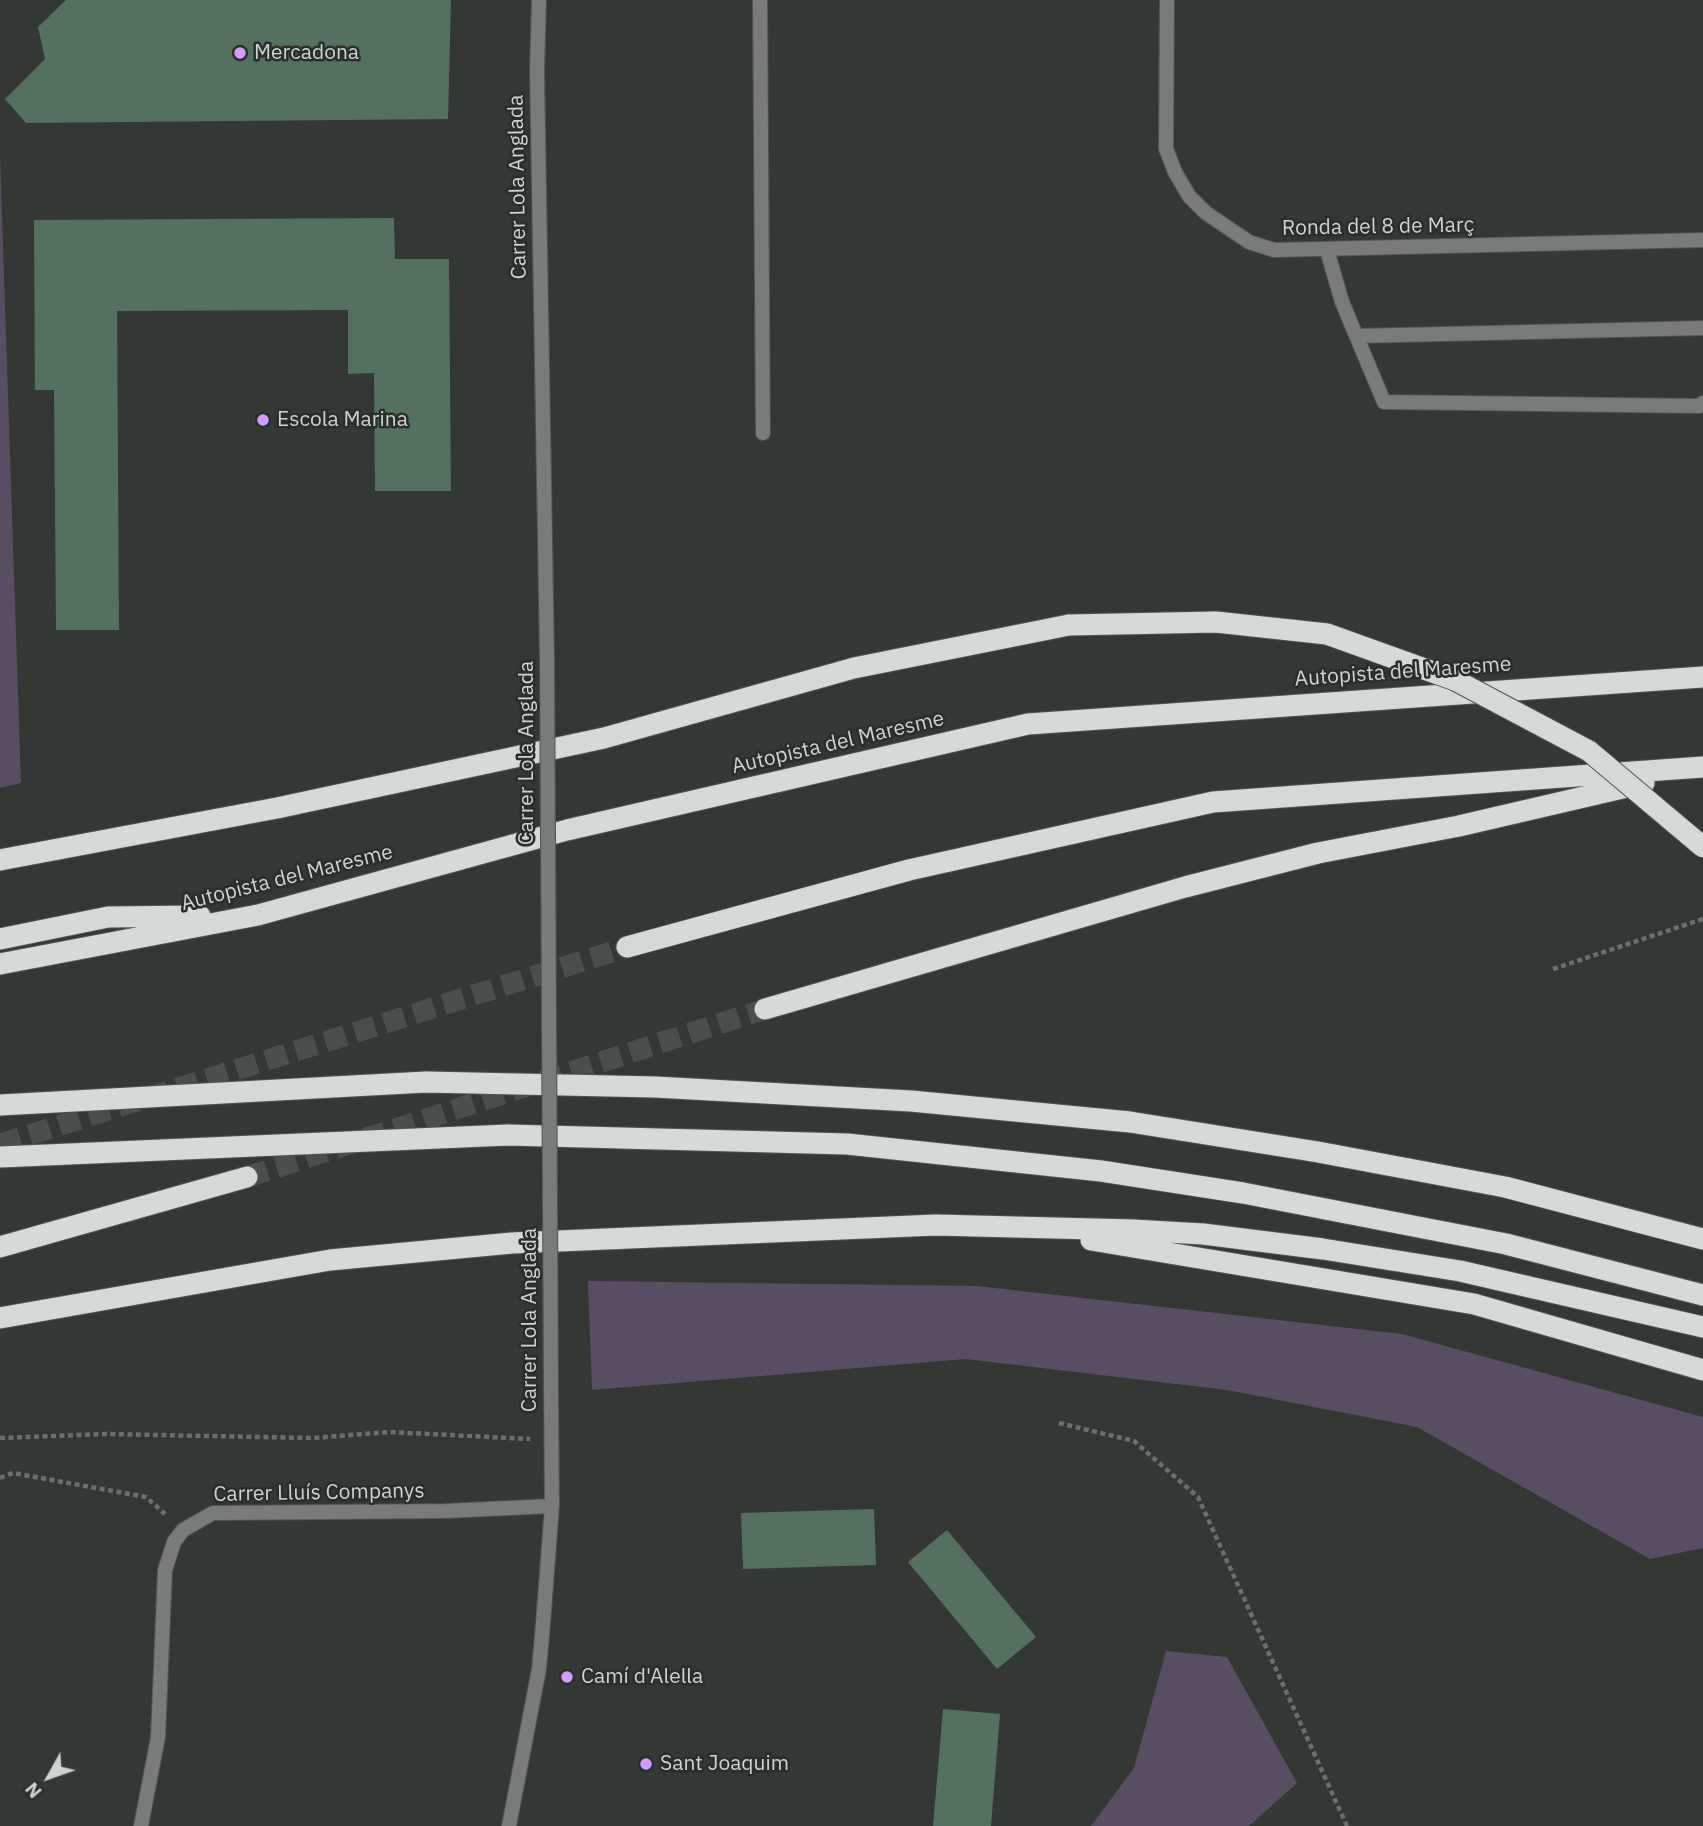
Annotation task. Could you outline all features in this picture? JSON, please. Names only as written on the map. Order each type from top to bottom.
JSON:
[{"type":"highway","points":[[0,860],[277,808],[604,738],[853,668],[1069,625],[1216,622],[1326,634],[1455,680],[1589,751],[1703,847]]},
{"type":"highway","name":"Autopista del Maresme","points":[[0,964],[258,915],[566,830],[1028,724],[1703,677]]},
{"type":"highway","points":[[627,947],[909,870],[1213,802],[1703,768]]},
{"type":"highway","points":[[765,1009],[1185,887],[1318,853],[1459,826],[1703,768]]},
{"type":"highway","points":[[0,939],[108,918],[258,915]]},
{"type":"highway","points":[[0,1105],[426,1082],[655,1087],[911,1101],[1130,1122],[1318,1152],[1505,1187],[1703,1240]]},
{"type":"highway","points":[[0,1157],[508,1135],[846,1144],[1101,1171],[1243,1193],[1506,1244],[1703,1295]]},
{"type":"highway","points":[[0,1247],[247,1177]]},
{"type":"highway","points":[[0,1318],[330,1260],[512,1243],[936,1225],[1156,1231],[1323,1249],[1460,1271],[1703,1327]]},
{"type":"highway","points":[[936,1225],[1088,1239],[1474,1304],[1703,1370]]},
{"type":"street","name":"Carrer Lola Anglada","points":[[509,1826],[539,1669],[552,1506],[547,657],[537,71],[539,0]]},
{"type":"street","points":[[761,0],[763,433]]},
{"type":"street","name":"Ronda del 8 de Març","points":[[1167,0],[1166,149],[1175,172],[1189,195],[1206,213],[1249,242],[1274,250],[1327,250],[1703,240]]},
{"type":"street","points":[[1327,250],[1342,302],[1384,402],[1699,406],[1703,403]]},
{"type":"street","points":[[1357,336],[1703,328]]},
{"type":"street","name":"Carrer Lluís Companys","points":[[183,1530],[213,1513],[445,1511],[552,1506]]},
{"type":"street","points":[[141,1826],[158,1737],[165,1570],[174,1542],[183,1530]]},
{"type":"path","points":[[1553,968],[1703,919]]},
{"type":"path","points":[[1059,1423],[1134,1441],[1198,1497],[1347,1826]]},
{"type":"path","points":[[0,1438],[36,1434],[146,1434],[313,1438],[389,1432],[500,1436],[551,1442]]},
{"type":"path","points":[[0,1478],[13,1473],[146,1497],[183,1530]]},
{"type":"shaded area","points":[[0,156],[21,783],[0,788]]},
{"type":"shaded area","points":[[588,1281],[977,1286],[1402,1334],[1703,1417],[1703,1548],[1650,1559],[1417,1427],[1227,1390],[966,1359],[592,1390]]},
{"type":"shaded area","points":[[1166,1651],[1227,1657],[1297,1783],[1249,1826],[1091,1826],[1134,1768]]},
{"type":"building","name":"Mercadona","points":[[66,0],[451,0],[448,119],[26,123],[5,99],[45,59],[38,27]]},
{"type":"building","points":[[394,218],[395,259],[449,259],[451,491],[375,491],[374,373],[348,374],[348,310],[117,311],[119,630],[56,630],[54,390],[35,390],[34,220]]},
{"type":"building","points":[[874,1509],[876,1565],[743,1569],[741,1513]]},
{"type":"building","points":[[947,1530],[1036,1637],[997,1669],[908,1562]]},
{"type":"building","points":[[943,1709],[1000,1714],[991,1826],[933,1826]]},
{"type":"tunnel","points":[[0,1144],[627,947]]},
{"type":"tunnel","points":[[247,1177],[765,1009]]},
{"type":"place","name":"Mercadona","points":[[240,53]]},
{"type":"place","name":"Escola Marina","points":[[263,420]]},
{"type":"place","name":"Camí d'Alella","points":[[567,1677]]},
{"type":"place","name":"Sant Joaquim","points":[[646,1764]]}]
